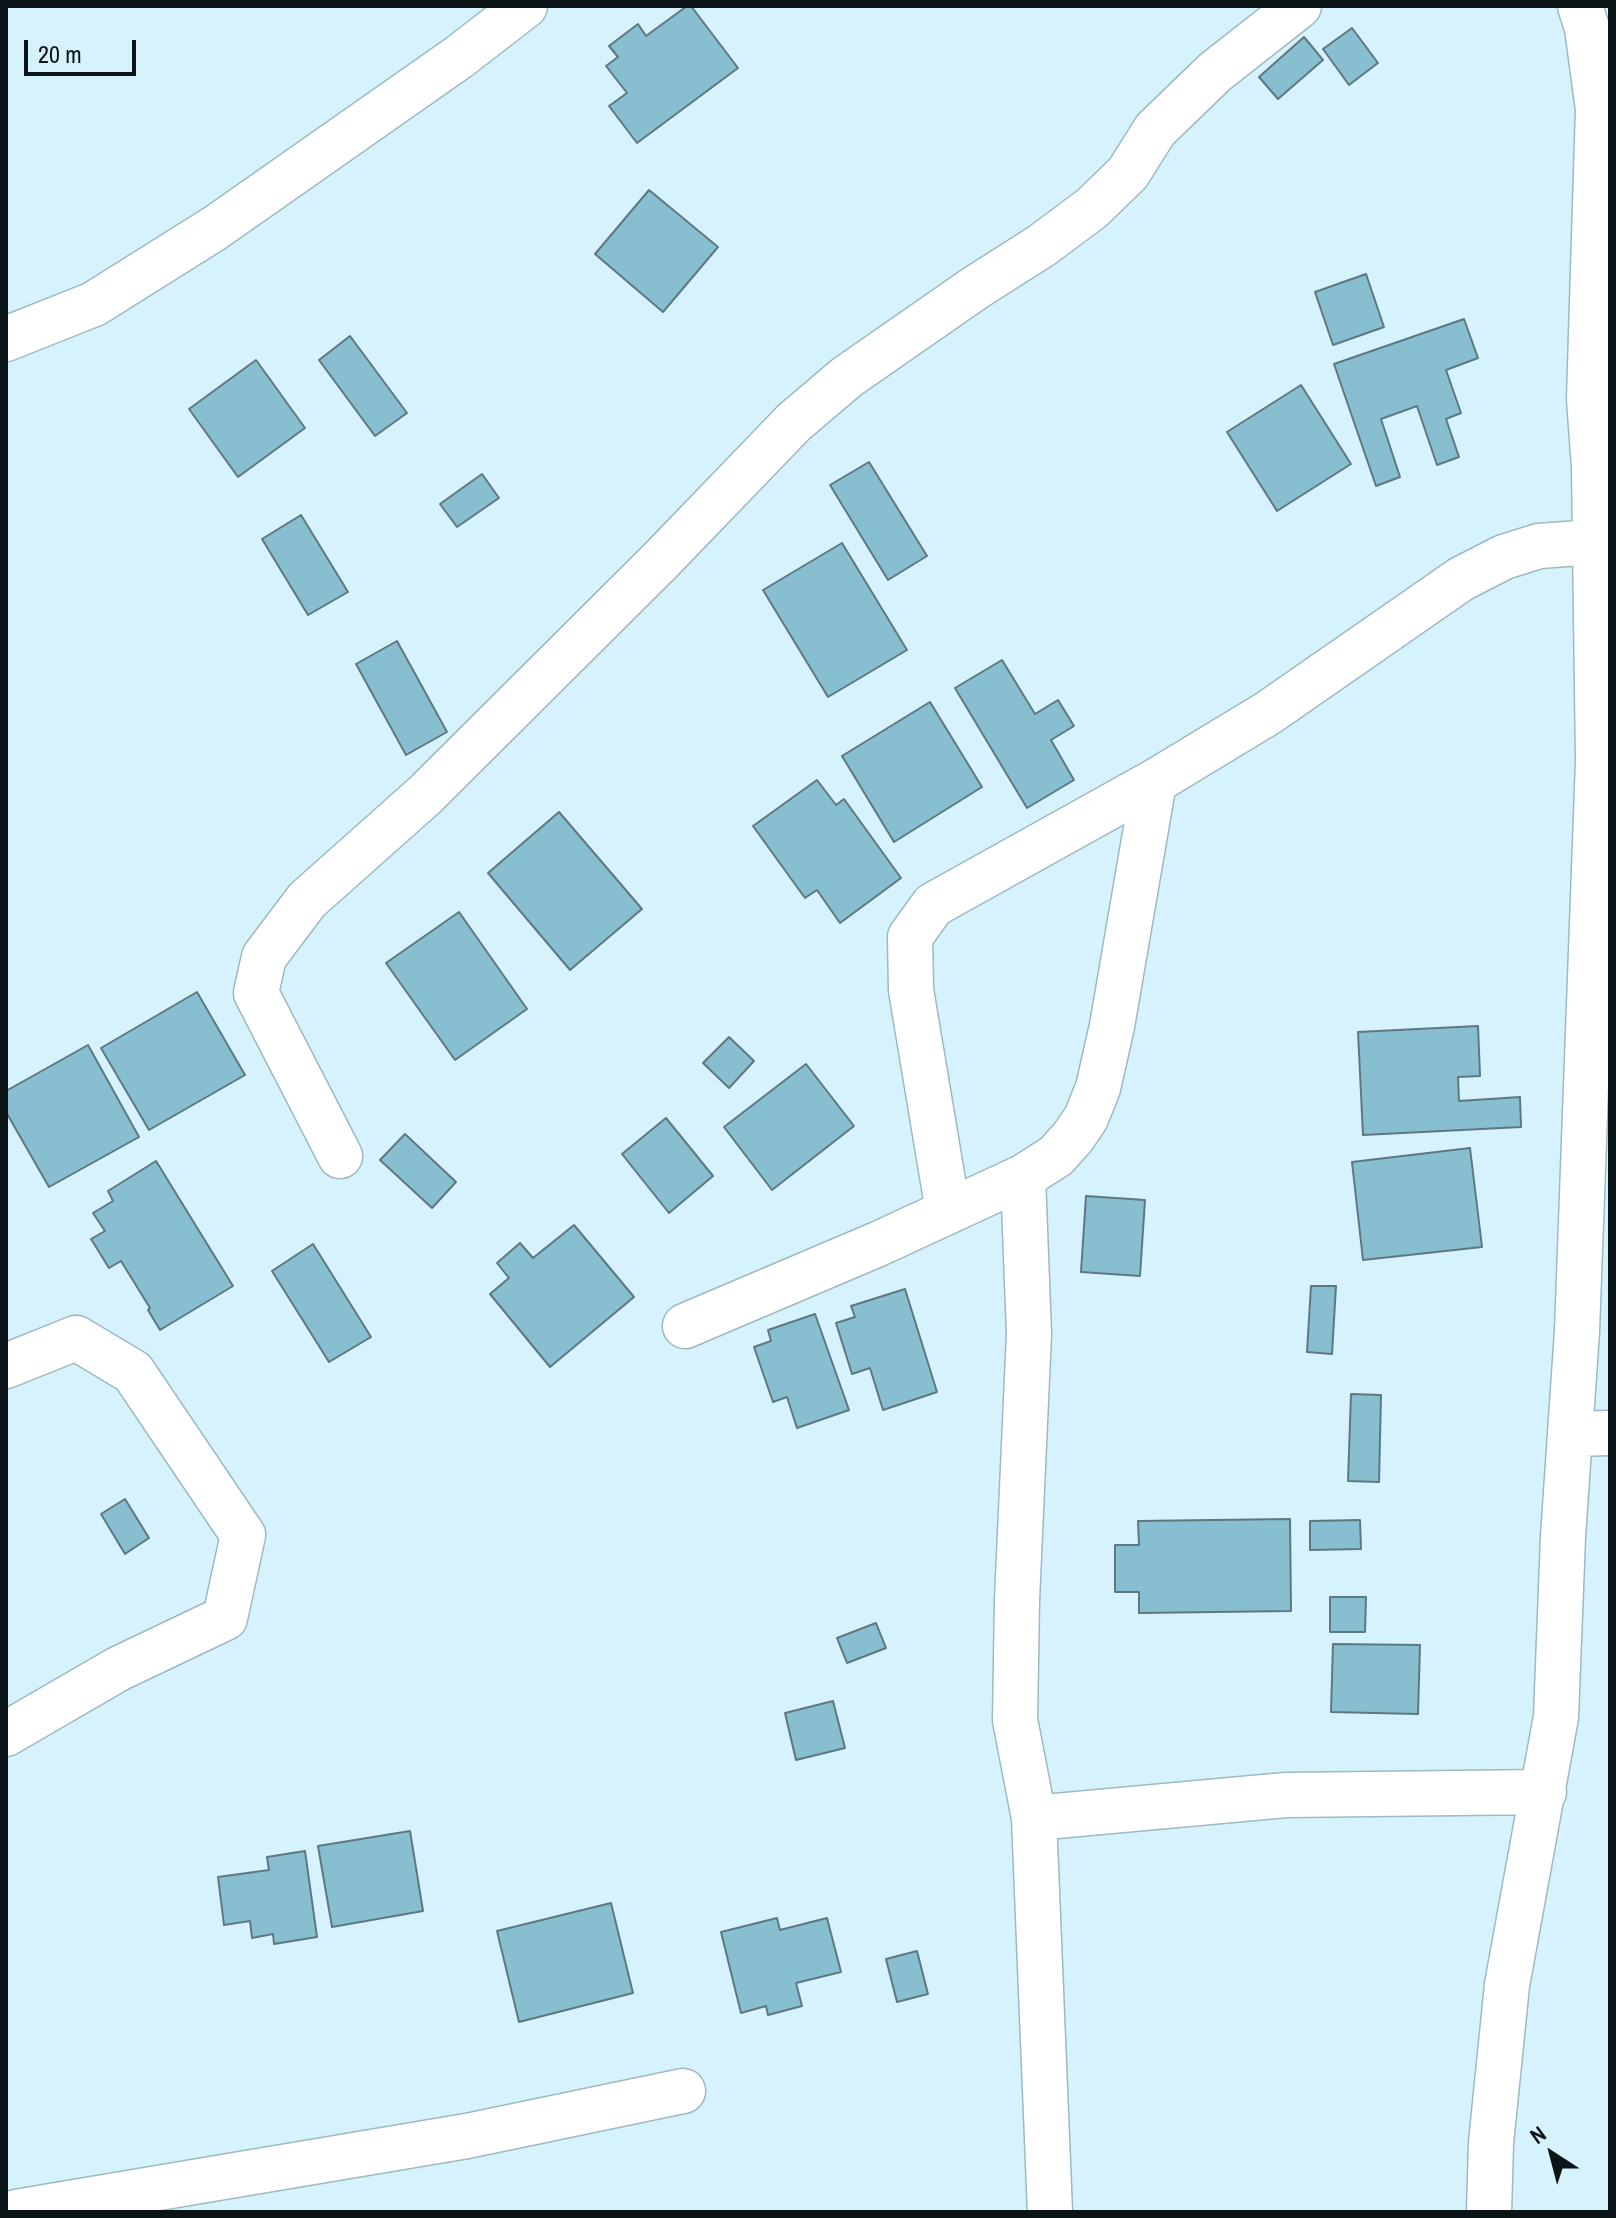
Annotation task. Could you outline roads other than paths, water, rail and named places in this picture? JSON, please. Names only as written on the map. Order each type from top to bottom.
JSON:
[{"type":"street","points":[[6,339],[94,304],[215,228],[459,57],[525,6]]},
{"type":"street","points":[[340,1156],[256,993],[264,957],[307,900],[425,795],[794,422],[847,377],[1092,208],[1128,173],[1155,130],[1165,120],[1215,72],[1299,6]]},
{"type":"street","points":[[1489,2212],[1491,2143],[1507,1985],[1556,1717],[1563,1537],[1591,1434],[1598,761],[1594,467],[1589,399],[1598,109],[1587,28],[1580,6]]},
{"type":"street","points":[[948,1211],[911,990],[910,937],[933,905],[1154,782],[1268,713],[1461,579],[1504,557],[1539,546],[1594,542]]},
{"type":"street","points":[[685,1326],[1023,1177],[1056,1156],[1073,1137],[1086,1118],[1098,1088],[1112,1026],[1154,782]]},
{"type":"street","points":[[1023,1177],[1029,1334],[1015,1720],[1034,1818],[1050,2212]]},
{"type":"street","points":[[6,1366],[76,1338],[133,1372],[243,1535],[225,1618],[118,1669],[6,1734]]},
{"type":"street","points":[[1034,1818],[1286,1795],[1544,1792]]},
{"type":"street","points":[[16,2212],[467,2136],[683,2091]]}]
